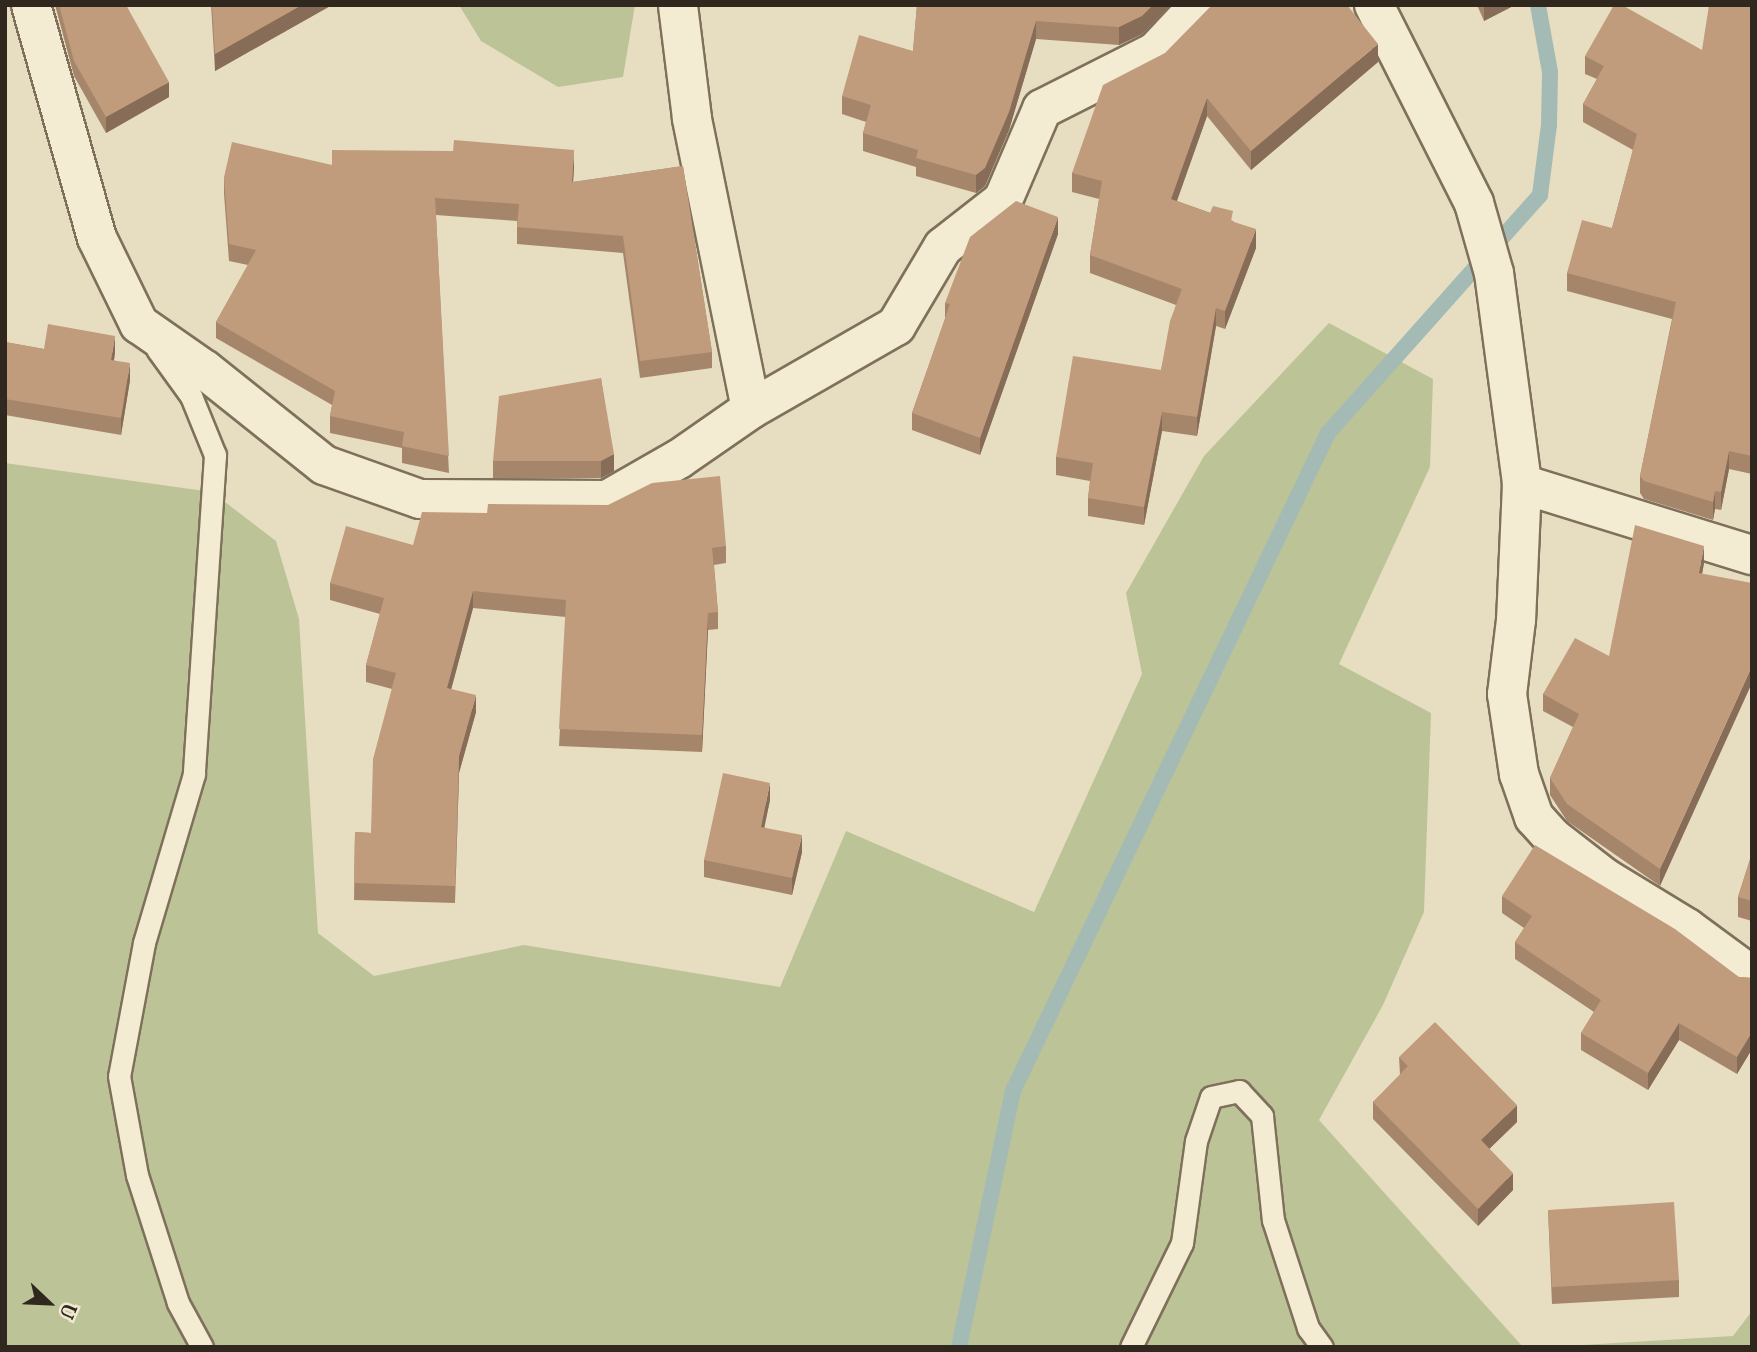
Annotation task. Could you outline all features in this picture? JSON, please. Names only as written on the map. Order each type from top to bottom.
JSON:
[{"type":"street","points":[[31,5],[97,237],[139,324],[205,370],[324,465],[420,499],[607,500],[679,459],[751,409],[896,326],[943,247],[1003,200],[1042,109],[1155,52],[1199,5]]},
{"type":"street","points":[[678,5],[692,118],[751,409]]},
{"type":"street","points":[[1374,5],[1474,203],[1494,273],[1522,484],[1507,694],[1519,774],[1534,817],[1552,837],[1605,878],[1687,928],[1752,976]]},
{"type":"street","points":[[1522,484],[1752,555]]},
{"type":"lane","points":[[139,324],[191,396],[215,455],[194,774],[144,943],[119,1076],[137,1174],[178,1303],[202,1347]]},
{"type":"lane","points":[[1131,1347],[1182,1243],[1196,1141],[1211,1097],[1239,1091],[1262,1116],[1273,1220],[1308,1328],[1322,1347]]},
{"type":"green space","points":[[459,5],[635,5],[623,77],[558,87],[481,41]]},
{"type":"green space","points":[[1329,323],[1433,379],[1430,467],[1339,664],[1431,713],[1424,912],[1383,1005],[1319,1120],[1523,1347],[5,1347],[5,463],[212,492],[276,541],[299,619],[318,933],[374,976],[524,945],[780,987],[846,831],[1034,912],[1142,674],[1126,593],[1204,456]]},
{"type":"green space","points":[[1752,1311],[1752,1347],[1548,1347],[1733,1336]]},
{"type":"building","points":[[59,5],[126,5],[169,82],[106,117],[74,61]]},
{"type":"building","points":[[212,5],[302,5],[215,54]]},
{"type":"building","points":[[917,5],[1153,5],[1142,16],[1119,27],[1036,21],[1009,112],[985,168],[976,175],[916,158],[918,150],[863,133],[871,105],[842,96],[859,35],[913,51]]},
{"type":"building","points":[[1212,5],[1347,5],[1378,44],[1251,151],[1207,98],[1171,199],[1210,213],[1213,206],[1233,211],[1231,221],[1256,229],[1225,311],[1216,308],[1197,417],[1162,412],[1144,507],[1088,498],[1093,463],[1056,457],[1073,356],[1161,370],[1170,321],[1182,289],[1090,255],[1102,181],[1072,173],[1103,85],[1165,53]]},
{"type":"building","points":[[1614,5],[1622,5],[1702,50],[1709,5],[1752,5],[1752,456],[1729,451],[1721,492],[1715,491],[1713,502],[1644,481],[1640,476],[1676,302],[1567,273],[1582,220],[1612,228],[1637,134],[1583,104],[1604,66],[1585,56]]},
{"type":"building","points":[[454,140],[574,150],[572,182],[683,166],[712,352],[640,361],[623,236],[517,227],[519,204],[435,198],[449,456],[402,446],[404,432],[330,416],[335,391],[216,322],[256,250],[229,244],[224,177],[232,142],[332,165],[332,150],[453,151]]},
{"type":"building","points":[[1016,201],[1058,217],[980,438],[912,413],[950,304],[945,303],[970,237]]},
{"type":"building","points":[[48,324],[115,336],[111,360],[130,363],[121,418],[5,399],[5,342],[44,349]]},
{"type":"building","points":[[601,378],[614,454],[601,461],[493,461],[499,396]]},
{"type":"building","points":[[720,476],[726,546],[712,548],[718,612],[708,613],[702,735],[559,729],[566,600],[473,591],[447,688],[476,695],[459,756],[455,886],[354,883],[355,832],[371,833],[373,759],[396,673],[366,665],[384,598],[330,583],[346,526],[413,545],[422,512],[487,513],[488,504],[608,505],[652,483]]},
{"type":"building","points":[[1635,525],[1704,546],[1699,573],[1752,583],[1752,666],[1660,869],[1567,804],[1550,778],[1579,714],[1543,694],[1575,638],[1609,656]]},
{"type":"building","points":[[723,773],[770,783],[761,827],[802,835],[792,878],[704,860]]},
{"type":"building","points":[[1535,845],[1675,929],[1739,977],[1752,978],[1752,1032],[1737,1057],[1679,1023],[1648,1073],[1581,1033],[1601,1000],[1515,942],[1532,916],[1502,896]]},
{"type":"building","points":[[1752,853],[1752,901],[1738,897]]},
{"type":"building","points":[[1435,1022],[1517,1105],[1481,1140],[1513,1173],[1478,1209],[1373,1102],[1408,1066],[1399,1057]]},
{"type":"building","points":[[1674,1202],[1679,1280],[1552,1287],[1548,1210]]},
{"type":"waterway","points":[[959,1347],[1013,1091],[1328,433],[1540,195],[1549,125],[1550,72],[1538,5]]}]
